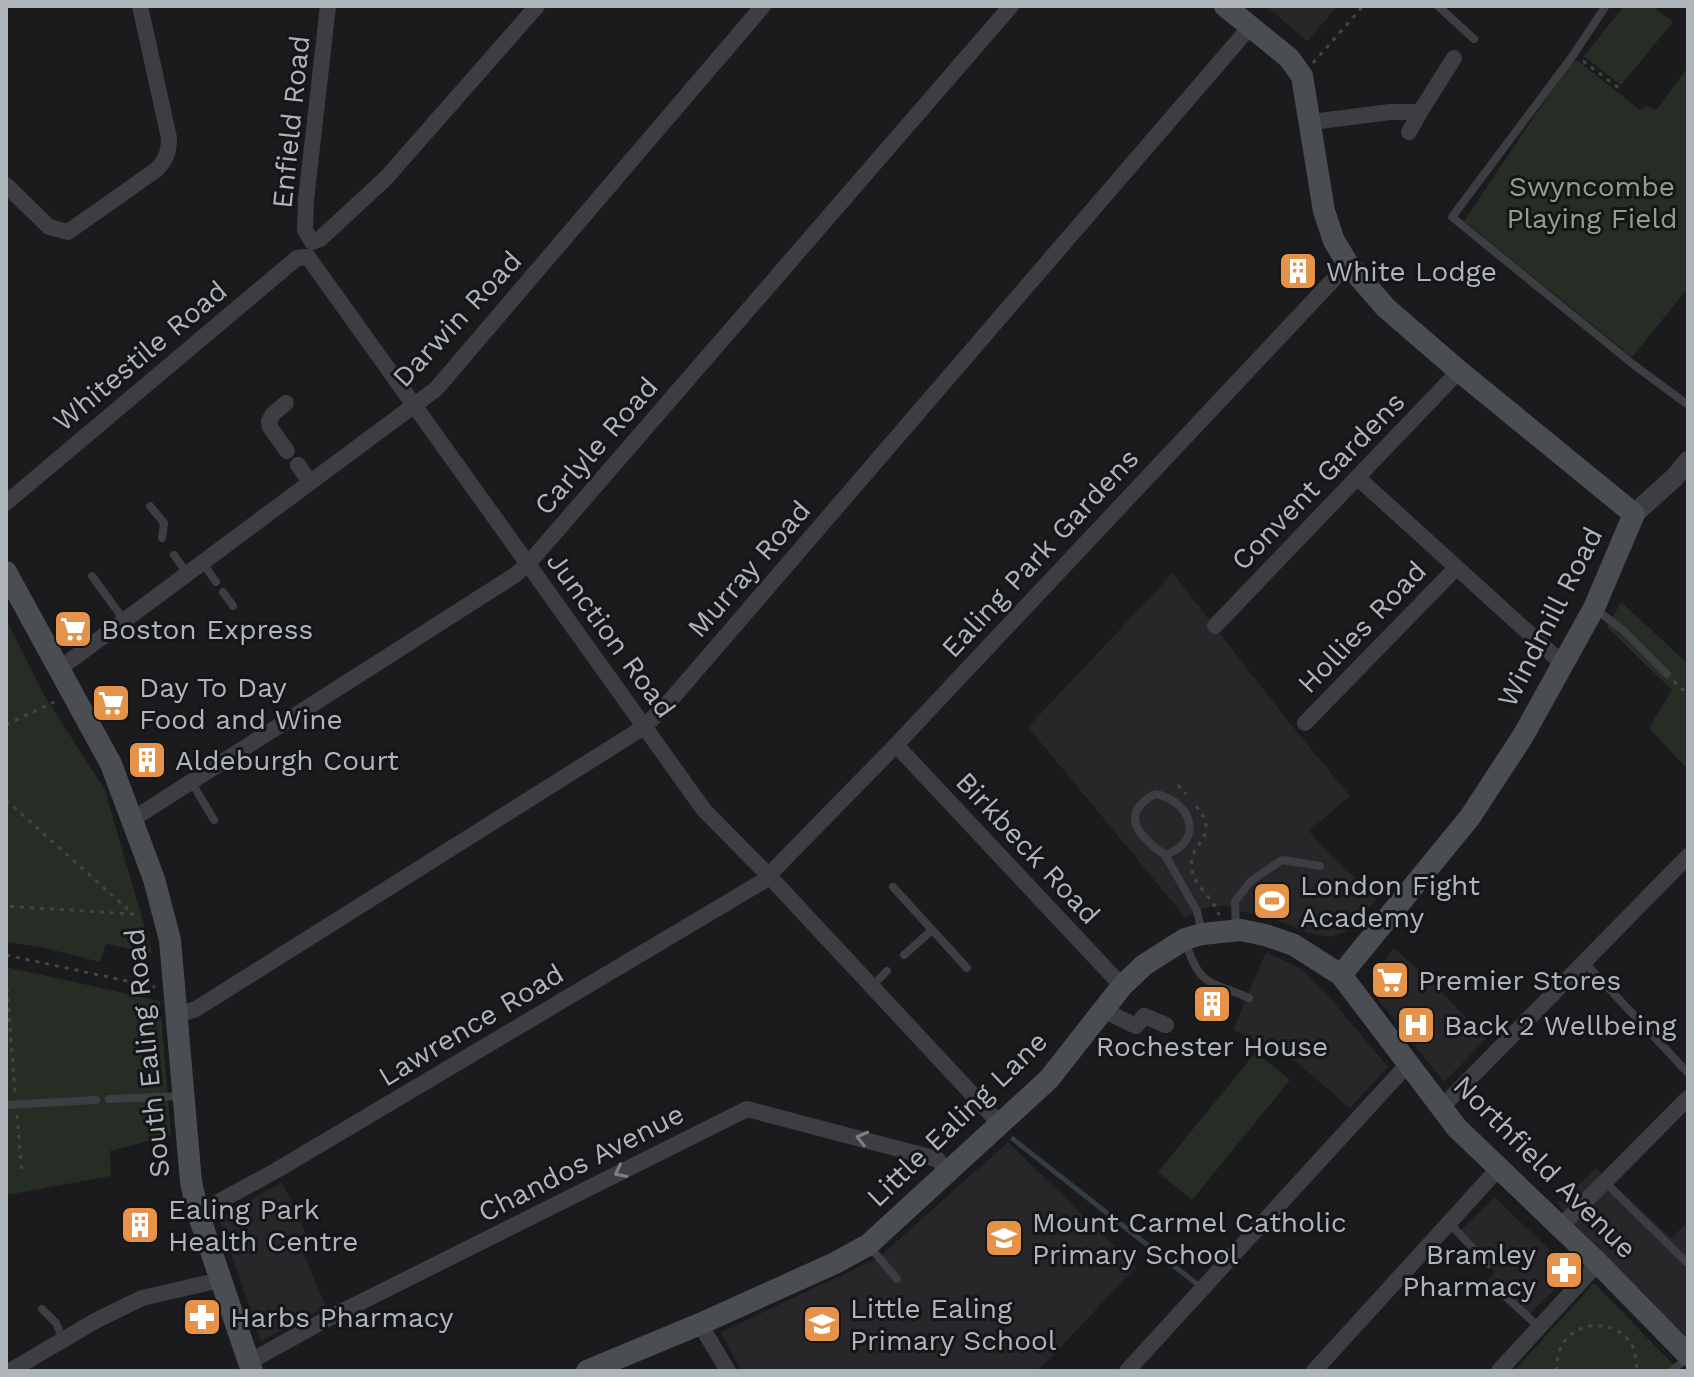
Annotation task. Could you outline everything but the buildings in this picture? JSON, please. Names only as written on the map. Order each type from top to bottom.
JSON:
[{"type":"main road","points":[[1225,6],[1289,58],[1302,76]]},
{"type":"main road","name":"Windmill Road","points":[[1302,76],[1312,122],[1324,211],[1334,241],[1348,264],[1386,308],[1634,514],[1594,608],[1523,736],[1470,817],[1341,975]]},
{"type":"main road","name":"South Ealing Road","points":[[6,572],[111,764],[154,879],[170,940],[191,1182],[198,1213],[251,1366]]},
{"type":"main road","name":"Little Ealing Lane","points":[[587,1371],[700,1324],[868,1245],[1049,1079],[1122,986],[1157,954],[1194,936],[1236,930],[1284,941],[1308,952],[1341,975]]},
{"type":"main road","name":"Northfield Avenue","points":[[1341,975],[1440,1109],[1688,1356]]},
{"type":"street","points":[[6,185],[49,227],[68,232],[165,161],[169,138],[140,6]]},
{"type":"street","name":"Enfield Road","points":[[311,250],[305,230],[305,211],[328,6]]},
{"type":"street","name":"Whitestile Road","points":[[6,503],[297,258],[311,250],[386,178],[537,6]]},
{"type":"street","name":"Darwin Road","points":[[59,669],[436,389],[763,6]]},
{"type":"street","name":"Carlyle Road","points":[[133,819],[528,564],[1011,6]]},
{"type":"street","name":"Murray Road","points":[[177,1015],[196,1009],[644,727],[669,702],[1250,27]]},
{"type":"street","points":[[1409,132],[1454,58]]},
{"type":"street","points":[[1312,122],[1390,112],[1420,112]]},
{"type":"street","name":"Junction Road","points":[[311,250],[414,407],[704,810],[1000,1124]]},
{"type":"street","name":"Ealing Park Gardens","points":[[769,876],[1348,264]]},
{"type":"street","name":"Convent Gardens","points":[[1215,626],[1459,371]]},
{"type":"street","points":[[286,403],[269,421],[287,451]]},
{"type":"street","points":[[1634,514],[1688,461]]},
{"type":"street","points":[[298,465],[310,482]]},
{"type":"street","points":[[1358,478],[1564,665]]},
{"type":"street","name":"Hollies Road","points":[[1305,723],[1456,568]]},
{"type":"street","name":"Birkbeck Road","points":[[896,745],[1122,986]]},
{"type":"street","points":[[1440,1109],[1688,856]]},
{"type":"street","name":"Lawrence Road","points":[[198,1213],[277,1170],[769,876]]},
{"type":"street","points":[[1103,1010],[1136,1026],[1144,1016],[1166,1025]]},
{"type":"street","points":[[1127,1371],[1407,1065]]},
{"type":"street","points":[[1560,1227],[1688,1098]]},
{"type":"street","name":"Chandos Avenue","points":[[251,1366],[325,1320],[747,1109],[937,1159],[948,1172]]},
{"type":"street","points":[[1314,1371],[1499,1168]]},
{"type":"street","points":[[1499,1371],[1598,1263]]},
{"type":"street","points":[[10,1371],[38,1364],[63,1339],[142,1298],[220,1280]]},
{"type":"street","points":[[700,1324],[728,1371]]},
{"type":"lane","points":[[1438,6],[1474,39]]},
{"type":"lane","points":[[1605,7],[1574,54],[1452,217],[1688,405]]},
{"type":"lane","points":[[150,506],[164,523],[162,538]]},
{"type":"lane","points":[[174,555],[187,573]]},
{"type":"lane","points":[[203,562],[216,582]]},
{"type":"lane","points":[[92,576],[124,620]]},
{"type":"lane","points":[[223,592],[233,606]]},
{"type":"lane","points":[[1594,608],[1623,630],[1667,674]]},
{"type":"lane","points":[[192,783],[214,820]]},
{"type":"lane","points":[[1165,855],[1178,851],[1189,839],[1189,825],[1183,810],[1171,796],[1155,794],[1139,802],[1134,812],[1135,823],[1147,840],[1165,855],[1197,911],[1193,967],[1201,978],[1249,998]]},
{"type":"lane","points":[[1236,930],[1235,901],[1251,881],[1282,860],[1320,866]]},
{"type":"lane","points":[[893,887],[967,968]]},
{"type":"lane","points":[[904,955],[931,931]]},
{"type":"lane","points":[[1584,962],[1688,1073]]},
{"type":"lane","points":[[870,987],[887,971]]},
{"type":"lane","points":[[109,1099],[183,1096]]},
{"type":"lane","points":[[11,1105],[96,1100]]},
{"type":"lane","points":[[1605,1182],[1686,1262]]},
{"type":"lane","points":[[1449,1222],[1488,1264]]},
{"type":"lane","points":[[868,1245],[897,1279]]},
{"type":"lane","points":[[1503,1294],[1539,1327]]},
{"type":"lane","points":[[42,1309],[56,1323],[63,1339]]},
{"type":"lane","points":[[1672,1371],[1688,1356]]},
{"type":"path","points":[[1302,76],[1363,6]]},
{"type":"path","points":[[1574,54],[1620,89]]},
{"type":"path","points":[[1667,674],[1688,695]]},
{"type":"path","points":[[6,725],[72,693]]},
{"type":"path","points":[[1178,785],[1206,819],[1207,833],[1193,858],[1192,869],[1219,915]]},
{"type":"path","points":[[6,800],[15,813],[133,914],[6,906]]},
{"type":"path","points":[[6,955],[175,992]]},
{"type":"path","points":[[7,988],[11,1105],[22,1175]]},
{"type":"path","points":[[1557,1371],[1558,1354],[1563,1343],[1584,1326],[1598,1324],[1622,1333],[1634,1348],[1636,1371]]},
{"type":"shaded area","points":[[1266,6],[1338,6],[1307,41]]},
{"type":"shaded area","points":[[1173,573],[1350,796],[1309,831],[1331,856],[1378,898],[1345,932],[1330,937],[1309,933],[1225,905],[1204,908],[1185,917],[1028,727]]},
{"type":"shaded area","points":[[1394,948],[1438,988],[1486,1039],[1444,1082],[1374,994],[1374,975]]},
{"type":"shaded area","points":[[1266,952],[1301,969],[1327,994],[1388,1067],[1350,1108],[1289,1056],[1233,1030]]},
{"type":"shaded area","name":"Mount Carmel Catholic Primary School","points":[[1008,1142],[1136,1267],[1038,1371],[741,1371],[721,1332],[878,1258]]},
{"type":"shaded area","points":[[1596,1168],[1671,1238],[1688,1222],[1688,1355],[1598,1263],[1557,1202],[1562,1201]]},
{"type":"shaded area","points":[[282,1182],[308,1238],[299,1243],[326,1307],[261,1341],[219,1218]]},
{"type":"shaded area","points":[[1495,1197],[1572,1272],[1526,1318],[1486,1282],[1495,1272],[1456,1235]]},
{"type":"green space","points":[[1624,6],[1652,6],[1673,22],[1621,85],[1584,56]]},
{"type":"green space","name":"Swyncombe Playing Field","points":[[1578,61],[1640,110],[1646,106],[1656,110],[1688,67],[1688,288],[1632,357],[1464,221],[1571,62]]},
{"type":"green space","points":[[1621,602],[1688,664],[1688,770],[1649,728],[1672,690],[1607,627]]},
{"type":"green space","points":[[6,619],[44,695],[105,790],[152,953],[106,944],[100,962],[6,942]]},
{"type":"green space","points":[[6,967],[160,1001],[171,1135],[110,1151],[111,1176],[6,1195]]},
{"type":"green space","points":[[1256,1052],[1290,1080],[1192,1200],[1158,1172]]},
{"type":"green space","points":[[1594,1283],[1674,1365],[1666,1371],[1514,1371]]},
{"type":"waterway","points":[[1013,1139],[1197,1284]]},
{"type":"place","name":"White Lodge","points":[[1298,271]]},
{"type":"place","name":"Boston Express","points":[[73,629]]},
{"type":"place","name":"Day To Day Food and Wine","points":[[111,703]]},
{"type":"place","name":"Aldeburgh Court","points":[[147,760]]},
{"type":"place","name":"London Fight Academy","points":[[1272,901]]},
{"type":"place","name":"Premier Stores","points":[[1390,980]]},
{"type":"place","name":"Rochester House","points":[[1212,1004]]},
{"type":"place","name":"Back 2 Wellbeing","points":[[1416,1025]]},
{"type":"place","name":"Ealing Park Health Centre","points":[[140,1225]]},
{"type":"place","name":"Mount Carmel Catholic Primary School","points":[[1004,1238]]},
{"type":"place","name":"Bramley Pharmacy","points":[[1564,1270]]},
{"type":"place","name":"Harbs Pharmacy","points":[[202,1317]]},
{"type":"place","name":"Little Ealing Primary School","points":[[822,1324]]}]
